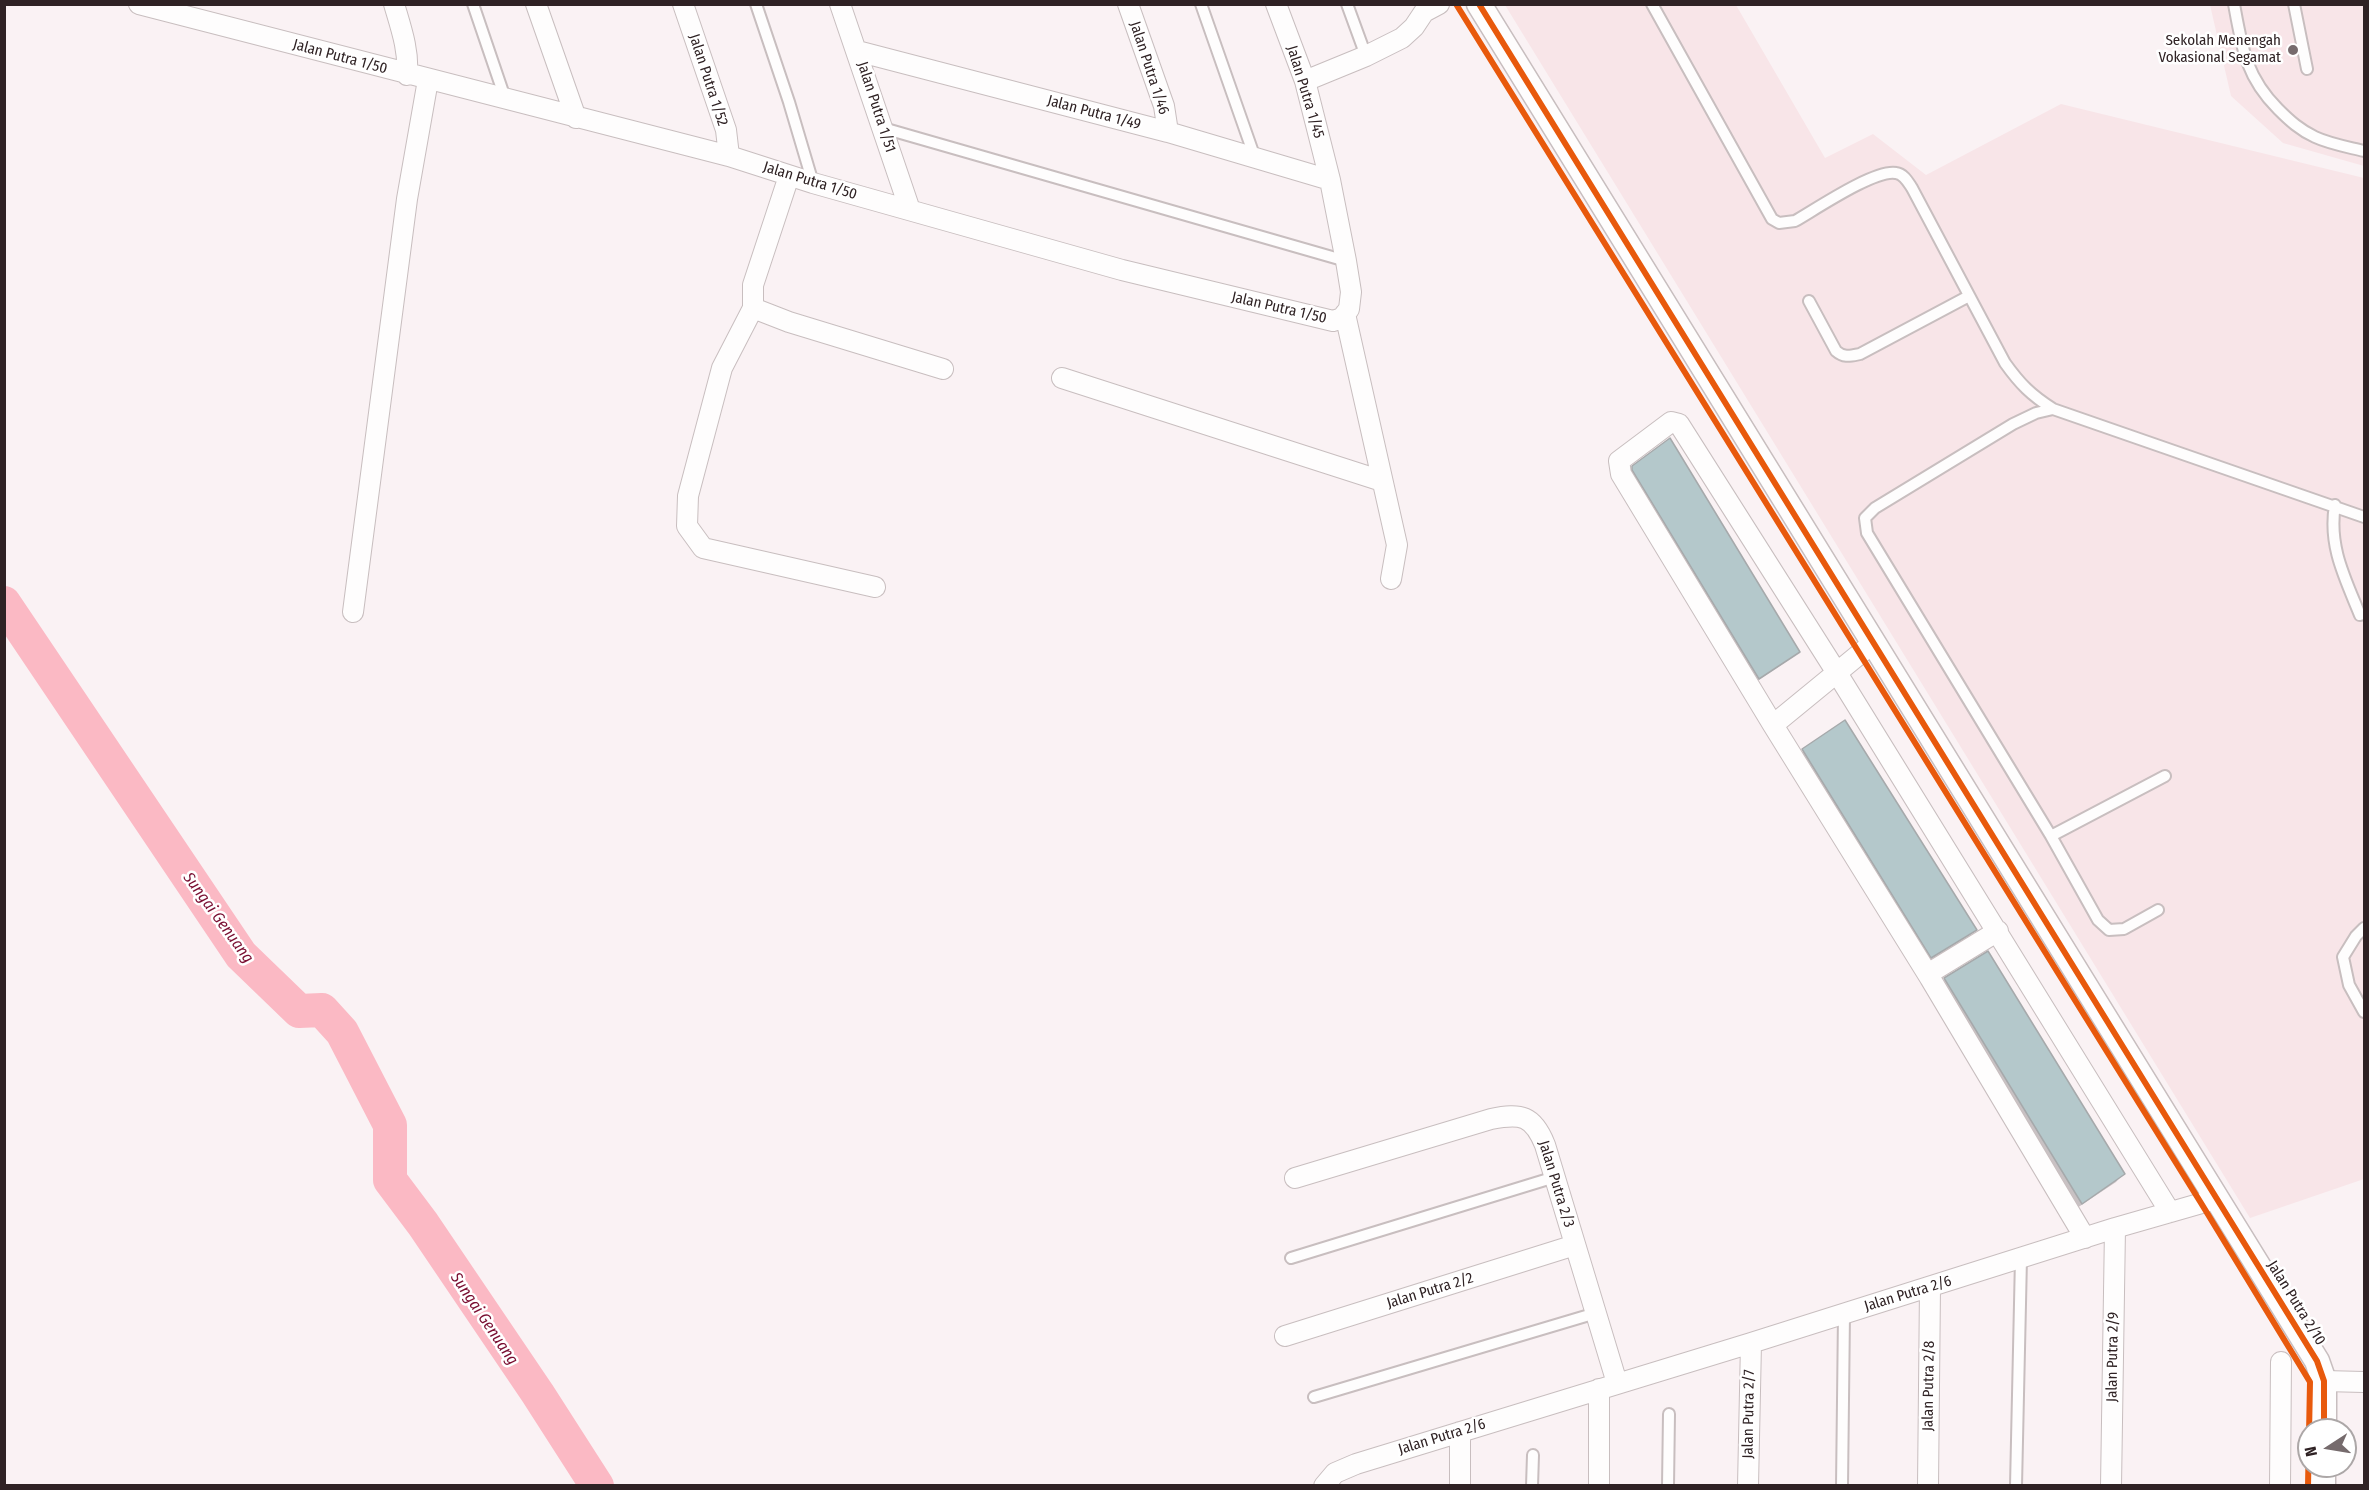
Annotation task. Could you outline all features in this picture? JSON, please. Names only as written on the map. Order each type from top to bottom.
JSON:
[{"type":"street","name":"Jalan Putra 1/50","points":[[139,4],[407,75],[729,156],[813,183],[1122,270],[1333,321],[1342,318],[1349,309],[1351,292],[1330,180]]},
{"type":"street","points":[[394,4],[405,43],[407,75]]},
{"type":"street","points":[[536,4],[576,118]]},
{"type":"street","name":"Jalan Putra 1/52","points":[[683,4],[726,130],[729,156]]},
{"type":"street","name":"Jalan Putra 1/51","points":[[840,4],[910,210]]},
{"type":"street","name":"Jalan Putra 1/46","points":[[1128,4],[1164,106],[1168,132]]},
{"type":"street","name":"Jalan Putra 1/45","points":[[1276,4],[1305,81],[1330,180]]},
{"type":"street","name":"Jalan Putra 2/10","points":[[1479,4],[2317,1361],[2324,1381],[2324,1418]]},
{"type":"street","points":[[1305,81],[1366,56],[1402,38],[1414,27],[1428,7]]},
{"type":"street","name":"Jalan Putra 1/49","points":[[857,51],[1168,132],[1330,180]]},
{"type":"street","points":[[353,612],[407,199],[428,80]]},
{"type":"street","points":[[789,176],[753,285],[753,308],[722,368],[688,496],[687,526],[703,548],[875,586]]},
{"type":"street","points":[[753,308],[789,322],[943,369]]},
{"type":"street","points":[[1345,314],[1397,545],[1391,579]]},
{"type":"street","points":[[1062,378],[1382,481]]},
{"type":"street","points":[[2085,1238],[1930,978],[1621,474],[1619,461],[1671,422],[1679,424],[1837,673],[2170,1212]]},
{"type":"street","points":[[1773,725],[1874,644]]},
{"type":"street","points":[[1930,978],[1931,972],[1998,931]]},
{"type":"street","name":"Jalan Putra 2/3","points":[[1294,1178],[1491,1119],[1516,1115],[1525,1117],[1540,1132],[1555,1177],[1596,1313],[1608,1386]]},
{"type":"street","name":"Jalan Putra 2/6","points":[[1324,1484],[1330,1477],[1345,1468],[2115,1228],[2216,1199]]},
{"type":"street","name":"Jalan Putra 2/9","points":[[2110,1485],[2115,1228]]},
{"type":"street","name":"Jalan Putra 2/2","points":[[1285,1336],[1575,1245]]},
{"type":"street","name":"Jalan Putra 2/8","points":[[1928,1485],[1930,1287]]},
{"type":"street","name":"Jalan Putra 2/7","points":[[1748,1485],[1750,1343]]},
{"type":"street","points":[[2280,1485],[2281,1362]]},
{"type":"street","points":[[2324,1381],[2364,1382]]},
{"type":"street","points":[[1599,1485],[1608,1386]]},
{"type":"street","points":[[1460,1432],[1460,1485]]},
{"type":"lane","points":[[473,4],[505,98]]},
{"type":"lane","points":[[756,4],[813,183]]},
{"type":"lane","points":[[1202,4],[1255,158]]},
{"type":"lane","points":[[1347,4],[1366,56]]},
{"type":"lane","points":[[1652,4],[1772,219],[1779,223],[1795,221],[1879,173],[1899,173],[1912,189],[2005,363],[2022,387],[2053,408],[2364,517]]},
{"type":"lane","points":[[2234,4],[2243,53],[2251,75],[2263,93],[2297,127],[2317,138],[2364,151]]},
{"type":"lane","points":[[2294,4],[2307,69]]},
{"type":"lane","points":[[883,128],[1346,261]]},
{"type":"lane","points":[[1809,301],[1836,351],[1849,357],[1860,354],[1970,296]]},
{"type":"lane","points":[[2053,408],[2013,424],[1875,508],[1865,518],[1867,533],[2051,836],[2098,920],[2109,930],[2124,929],[2158,910]]},
{"type":"lane","points":[[2335,505],[2331,524],[2336,552],[2363,618]]},
{"type":"lane","points":[[2051,836],[2165,776]]},
{"type":"lane","points":[[2364,928],[2343,957],[2349,985],[2364,1012]]},
{"type":"lane","points":[[1291,1258],[1555,1177]]},
{"type":"lane","points":[[2016,1485],[2021,1258]]},
{"type":"lane","points":[[1314,1397],[1596,1313]]},
{"type":"lane","points":[[1842,1485],[1844,1314]]},
{"type":"lane","points":[[1668,1485],[1669,1414]]},
{"type":"lane","points":[[1532,1485],[1533,1455]]},
{"type":"shaded area","points":[[1505,5],[1736,5],[1825,158],[1873,134],[1926,175],[2061,104],[2364,178],[2364,1179],[2250,1218]]},
{"type":"shaded area","name":"Sekolah Menengah Vokasional Segamat","points":[[2210,5],[2364,5],[2364,166],[2283,143],[2231,96]]},
{"type":"building","points":[[1670,438],[1800,652],[1759,679],[1632,470],[1632,466]]},
{"type":"building","points":[[1845,720],[1977,930],[1931,958],[1802,749]]},
{"type":"building","points":[[1988,951],[2125,1174],[2082,1204],[1944,978]]},
{"type":"waterway","name":"Sungai Genuang","points":[[4,603],[241,955],[299,1011],[322,1010],[342,1032],[390,1125],[390,1180],[423,1224],[597,1486]]},
{"type":"cycle path","points":[[1456,4],[2310,1382],[2308,1486]]},
{"type":"cycle path","points":[[1479,4],[2317,1361],[2324,1381],[2324,1418]]},
{"type":"place","name":"Sekolah Menengah Vokasional Segamat","points":[[2293,50]]}]
